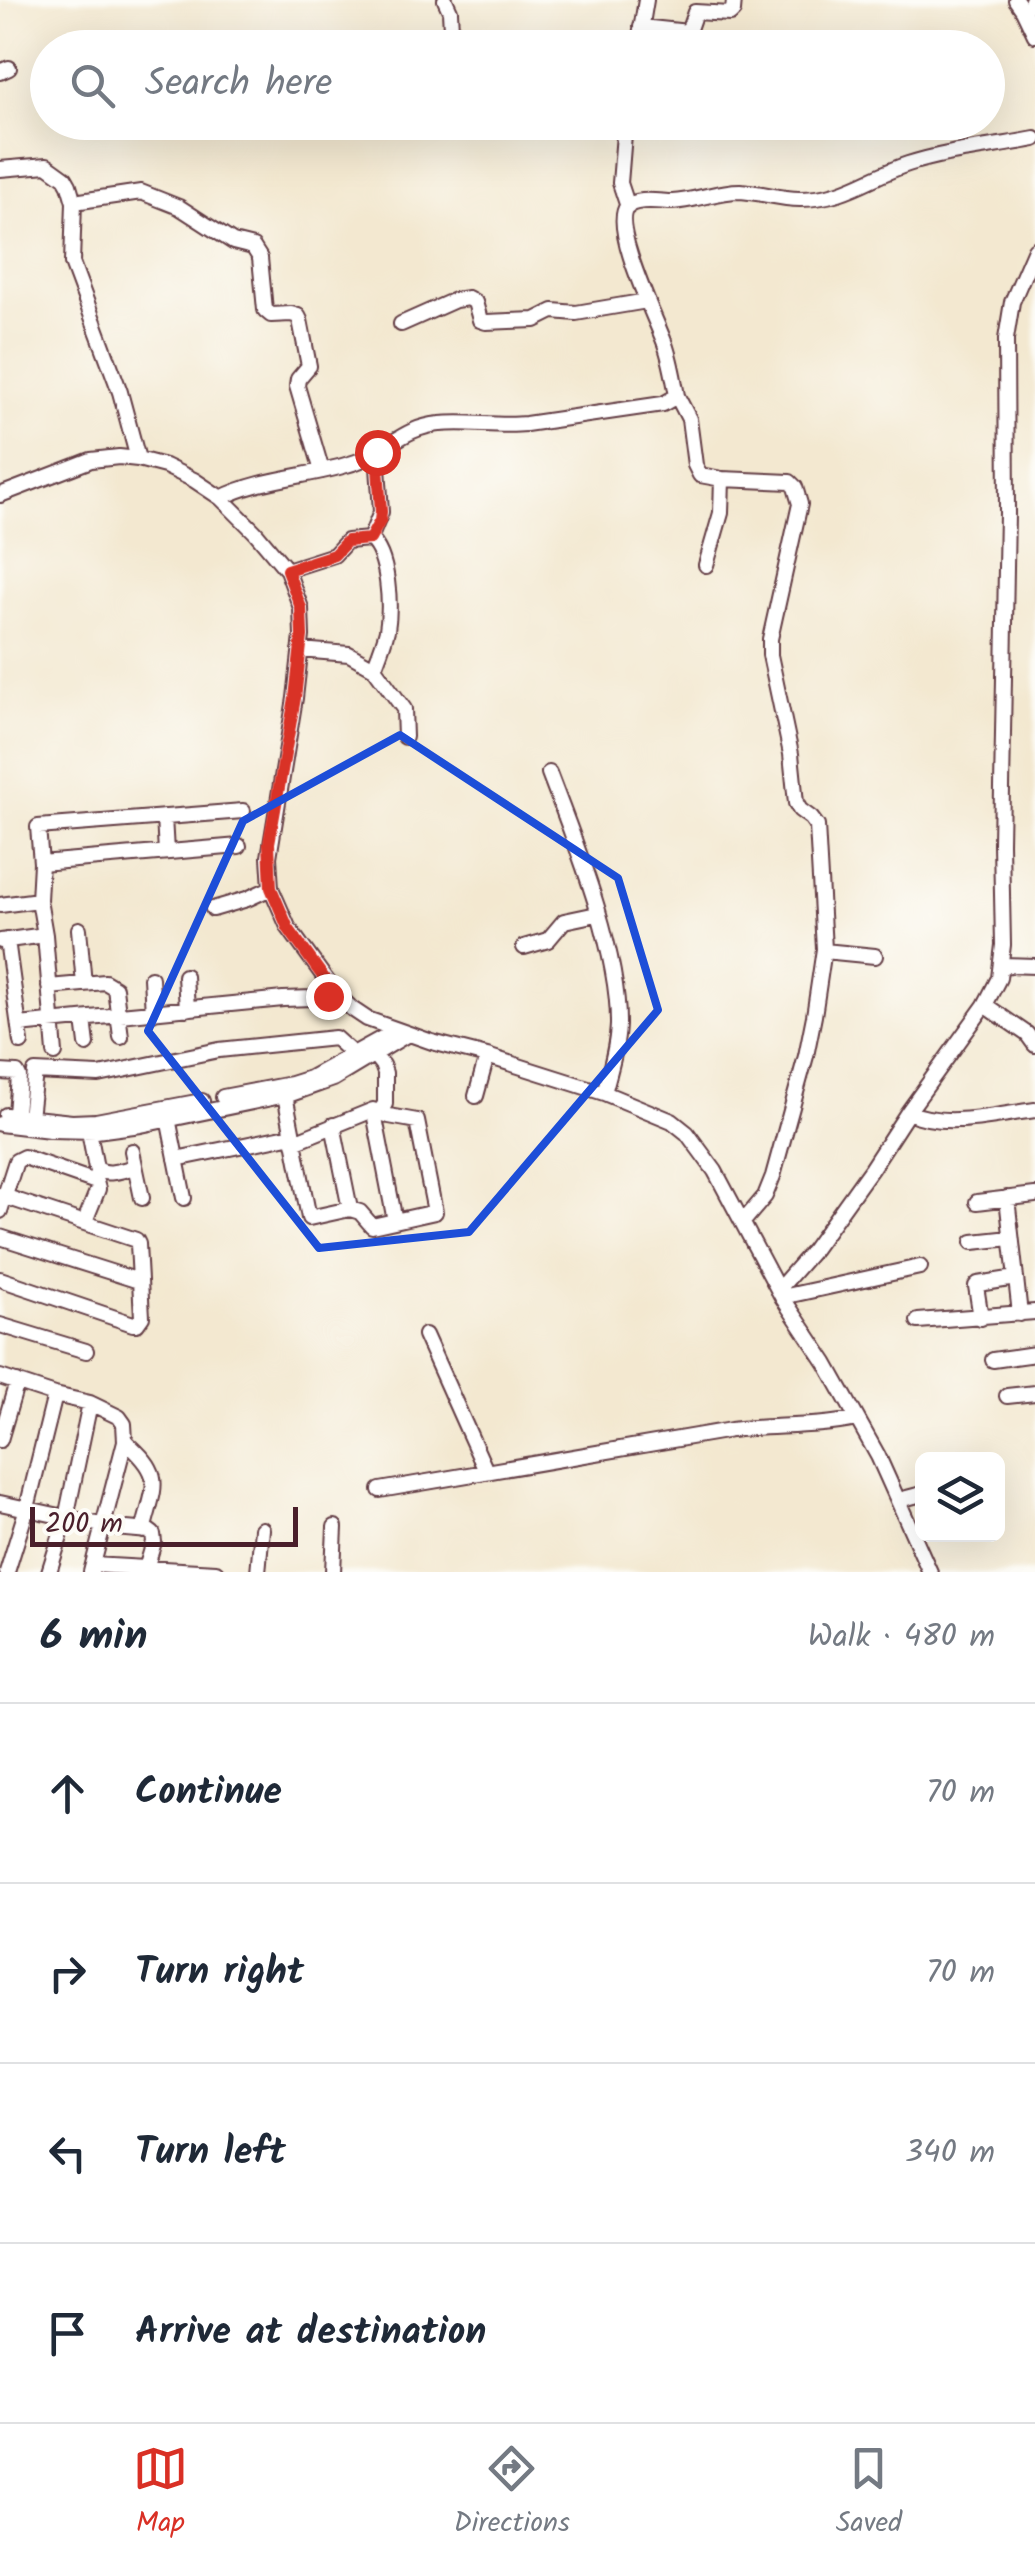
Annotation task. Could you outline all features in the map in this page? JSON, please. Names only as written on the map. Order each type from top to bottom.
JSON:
[{"type":"street","points":[[446,0],[451,30]]},
{"type":"street","points":[[646,0],[641,28],[664,30]]},
{"type":"street","points":[[689,30],[695,12],[730,14],[734,0]]},
{"type":"street","points":[[1016,0],[1035,34]]},
{"type":"street","points":[[628,206],[742,191],[782,199],[824,198],[924,160],[1035,138]]},
{"type":"street","points":[[623,140],[620,184],[628,206],[624,218],[626,241],[665,345],[677,396],[689,419],[697,472],[722,479],[790,482],[800,504],[770,655],[791,754],[796,803],[818,826],[824,951],[806,1056],[774,1176],[765,1196],[743,1222]]},
{"type":"street","points":[[0,169],[47,165],[65,178],[74,202],[72,263],[120,392],[138,459]]},
{"type":"street","points":[[74,202],[141,192],[179,207],[233,242],[256,250],[265,310],[270,315],[295,315],[300,320],[309,364],[297,386],[322,471]]},
{"type":"street","points":[[780,1294],[985,1005],[999,978],[1006,340],[1012,302],[1032,267],[1035,249]]},
{"type":"street","points":[[401,324],[461,298],[476,302],[479,317],[486,322],[535,320],[553,310],[583,312],[647,300]]},
{"type":"street","points":[[221,498],[254,485],[355,462],[420,428],[572,419],[663,404],[677,396]]},
{"type":"street","points":[[370,539],[381,512],[377,452]]},
{"type":"street","points":[[0,495],[91,460],[119,457],[164,466],[194,480],[243,519],[287,570],[301,608],[295,698],[260,893],[288,928],[325,995],[359,1015],[485,1064],[604,1092],[672,1122],[686,1133],[707,1157],[780,1294],[826,1363],[846,1421],[878,1456],[930,1572]]},
{"type":"street","points":[[706,565],[721,514],[722,479]]},
{"type":"street","points":[[287,570],[334,555],[347,541],[370,539]]},
{"type":"street","points":[[370,539],[383,556],[388,616],[374,668]]},
{"type":"street","points":[[300,650],[349,654],[374,668],[404,710],[405,737]]},
{"type":"street","points":[[549,773],[581,861],[611,971],[618,1025],[604,1092]]},
{"type":"street","points":[[56,1054],[39,900],[38,828],[242,811]]},
{"type":"street","points":[[164,817],[166,852]]},
{"type":"street","points":[[41,863],[239,846]]},
{"type":"street","points":[[213,909],[260,893]]},
{"type":"street","points":[[0,905],[39,900]]},
{"type":"street","points":[[524,947],[548,940],[564,921],[597,914]]},
{"type":"street","points":[[79,929],[84,984]]},
{"type":"street","points":[[21,1042],[4,940],[45,935]]},
{"type":"street","points":[[824,951],[875,956]]},
{"type":"street","points":[[1002,965],[1035,966]]},
{"type":"street","points":[[185,976],[187,1009]]},
{"type":"street","points":[[151,978],[153,1013]]},
{"type":"street","points":[[49,987],[111,984],[115,988],[122,1037]]},
{"type":"street","points":[[19,1025],[325,995]]},
{"type":"street","points":[[985,1005],[1027,1034],[1035,1045]]},
{"type":"street","points":[[84,1020],[87,1044]]},
{"type":"street","points":[[12,1120],[89,1131],[118,1129],[285,1095],[332,1079],[402,1032]]},
{"type":"street","points":[[12,1120],[35,1072],[99,1075],[219,1050],[335,1038],[354,1056]]},
{"type":"street","points":[[12,1120],[113,1119],[292,1084],[372,1051]]},
{"type":"street","points":[[372,1051],[385,1072],[385,1104],[376,1118],[395,1221]]},
{"type":"street","points":[[476,1096],[485,1064]]},
{"type":"street","points":[[0,1072],[17,1073],[19,1077],[12,1120]]},
{"type":"street","points":[[176,1159],[294,1139],[372,1110],[417,1120],[435,1212],[372,1226],[360,1212],[350,1209],[309,1218],[294,1139],[285,1095]]},
{"type":"street","points":[[908,1112],[941,1121],[1035,1110]]},
{"type":"street","points":[[168,1118],[184,1198]]},
{"type":"street","points":[[334,1126],[350,1209]]},
{"type":"street","points":[[89,1131],[98,1171],[135,1167]]},
{"type":"street","points":[[132,1151],[142,1198]]},
{"type":"street","points":[[0,1211],[16,1161],[24,1157],[96,1182],[98,1189],[85,1221]]},
{"type":"street","points":[[978,1202],[1035,1194]]},
{"type":"street","points":[[0,1279],[132,1324],[138,1324],[142,1317],[136,1240],[2,1195]]},
{"type":"street","points":[[918,1322],[1028,1313],[1016,1278],[1007,1198]]},
{"type":"street","points":[[0,1237],[140,1281]]},
{"type":"street","points":[[973,1242],[1012,1238]]},
{"type":"street","points":[[780,1294],[920,1267]]},
{"type":"street","points":[[981,1318],[976,1286],[1016,1278]]},
{"type":"street","points":[[0,1325],[86,1351]]},
{"type":"street","points":[[425,1335],[486,1470]]},
{"type":"street","points":[[993,1360],[1035,1354]]},
{"type":"street","points":[[0,1377],[90,1404],[119,1417],[124,1424],[124,1441],[92,1569],[216,1572]]},
{"type":"street","points":[[0,1440],[17,1382]]},
{"type":"street","points":[[1008,1396],[1035,1392]]},
{"type":"street","points":[[7,1572],[54,1395]]},
{"type":"street","points":[[49,1572],[66,1518],[90,1404]]},
{"type":"street","points":[[380,1490],[730,1430],[846,1421]]},
{"type":"street","points":[[124,1441],[148,1464],[154,1476],[143,1530]]},
{"type":"street","points":[[899,1500],[915,1496]]},
{"type":"street","points":[[0,1503],[149,1532],[154,1537],[145,1570]]},
{"type":"street","points":[[333,1572],[336,1527]]},
{"type":"street","points":[[258,1572],[262,1529]]},
{"type":"highlighted area","points":[[400,735],[618,878],[658,1010],[469,1232],[319,1248],[148,1031],[243,821]]},
{"type":"route","points":[[328,996],[334,992],[281,914],[269,872],[269,843],[302,636],[301,608],[287,570],[334,555],[347,541],[370,539],[381,512],[377,452]]}]
